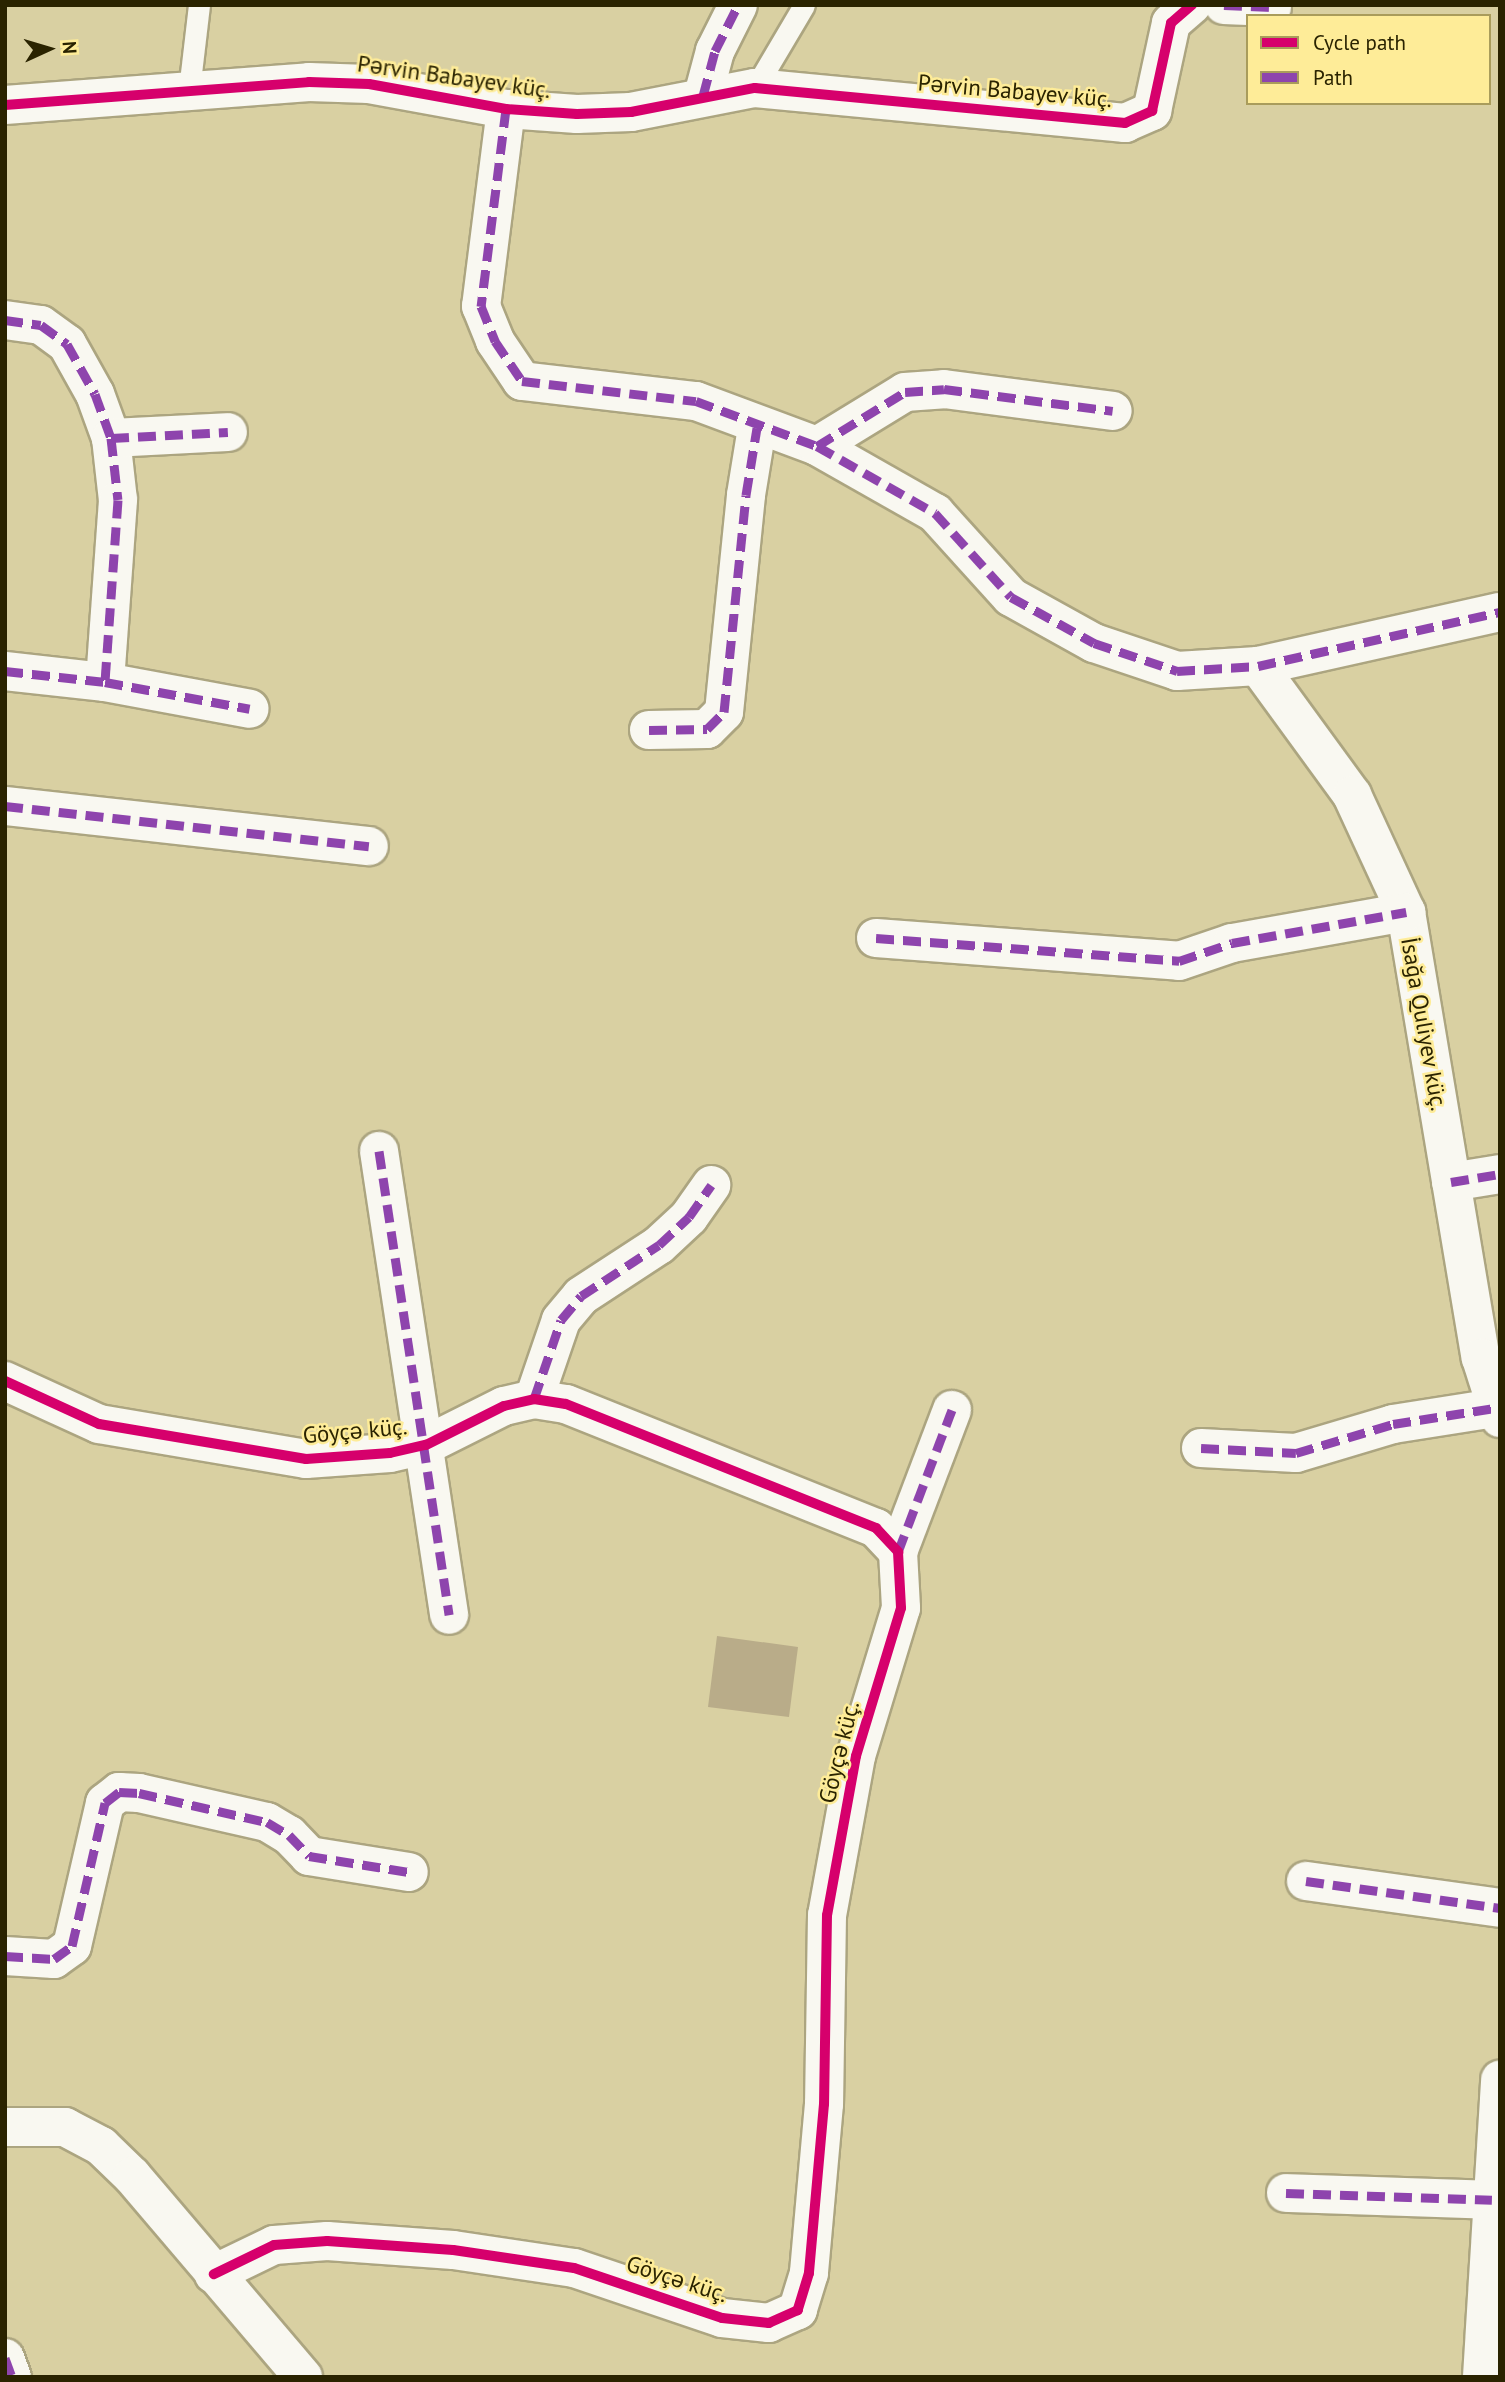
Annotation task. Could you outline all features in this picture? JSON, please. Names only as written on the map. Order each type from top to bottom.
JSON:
[{"type":"street","points":[[704,96],[715,51],[738,5]]},
{"type":"street","name":"Pərvin Babayev küç.","points":[[5,105],[309,82],[369,84],[506,110],[631,112],[755,88],[1125,122],[1152,110],[1171,23],[1192,5]]},
{"type":"street","points":[[1224,5],[1272,6]]},
{"type":"street","points":[[506,110],[481,306],[495,341],[522,381],[696,401],[757,428],[817,446],[935,513],[1011,597],[1094,643],[1177,671],[1258,666],[1500,612]]},
{"type":"street","points":[[5,320],[41,325],[67,344],[95,394],[111,438],[118,500],[105,682]]},
{"type":"street","points":[[817,446],[905,392],[944,389],[1113,411]]},
{"type":"street","points":[[649,730],[707,729],[724,712],[746,495],[757,428]]},
{"type":"street","points":[[111,438],[228,432]]},
{"type":"street","name":"İsağa Quliyev küç.","points":[[1258,666],[1352,795],[1405,912],[1481,1358],[1497,1413]]},
{"type":"street","points":[[5,671],[105,682],[250,709]]},
{"type":"street","points":[[5,806],[369,846]]},
{"type":"street","points":[[876,938],[1179,961],[1232,943],[1405,912]]},
{"type":"street","points":[[379,1151],[426,1445],[449,1615]]},
{"type":"street","points":[[1451,1182],[1500,1174]]},
{"type":"street","points":[[534,1399],[561,1320],[581,1296],[659,1245],[689,1217],[711,1185]]},
{"type":"street","name":"Göyçə küç.","points":[[5,1381],[99,1424],[258,1454],[306,1459],[390,1453],[426,1445],[504,1406],[534,1399],[566,1404],[876,1528],[898,1552],[901,1608],[856,1756],[827,1915],[824,2104],[809,2273],[798,2310],[769,2323],[722,2318],[574,2268],[453,2249],[327,2241],[274,2245],[214,2274]]},
{"type":"street","points":[[898,1552],[952,1410]]},
{"type":"street","points":[[1201,1448],[1296,1453],[1393,1424],[1497,1413]]},
{"type":"street","points":[[5,1956],[54,1959],[72,1945],[105,1803],[119,1792],[267,1822],[289,1835],[309,1856],[409,1872]]},
{"type":"street","points":[[1306,1881],[1500,1908]]},
{"type":"street","points":[[1482,2377],[1500,2080]]},
{"type":"street","points":[[5,2127],[65,2127],[100,2146],[132,2176],[303,2377]]},
{"type":"street","points":[[1286,2193],[1492,2200]]},
{"type":"street","points":[[5,2358],[12,2377]]},
{"type":"lane","points":[[190,90],[199,5]]},
{"type":"lane","points":[[755,88],[804,5]]},
{"type":"building","points":[[717,1636],[798,1647],[789,1717],[708,1707]]},
{"type":"marked path","points":[[703,96],[715,51],[738,5]]},
{"type":"marked path","points":[[1224,5],[1272,7]]},
{"type":"marked path","points":[[506,109],[481,306],[495,341],[522,381],[696,401],[817,446],[905,392],[944,389],[1113,411]]},
{"type":"marked path","points":[[5,320],[41,325],[67,344],[95,394],[111,438],[118,500],[105,682],[250,709]]},
{"type":"marked path","points":[[649,730],[707,729],[724,712],[746,495],[757,428]]},
{"type":"marked path","points":[[111,438],[228,432]]},
{"type":"marked path","points":[[817,446],[935,513],[1011,597],[1094,643],[1177,671],[1258,666],[1500,612]]},
{"type":"marked path","points":[[5,671],[105,682]]},
{"type":"marked path","points":[[5,806],[369,846]]},
{"type":"marked path","points":[[876,938],[1179,961],[1232,943],[1406,912]]},
{"type":"marked path","points":[[379,1151],[449,1615]]},
{"type":"marked path","points":[[1451,1182],[1500,1174]]},
{"type":"marked path","points":[[534,1399],[561,1320],[581,1296],[659,1245],[689,1217],[711,1185]]},
{"type":"marked path","points":[[1201,1448],[1296,1453],[1393,1424],[1495,1408]]},
{"type":"marked path","points":[[898,1552],[952,1410]]},
{"type":"marked path","points":[[5,1956],[54,1959],[72,1946],[105,1803],[119,1792],[139,1793],[267,1822],[289,1835],[309,1856],[409,1872]]},
{"type":"marked path","points":[[1306,1881],[1500,1908]]},
{"type":"marked path","points":[[1286,2193],[1492,2200]]},
{"type":"marked path","points":[[5,2358],[12,2377]]},
{"type":"cycle path","points":[[5,105],[309,82],[369,84],[506,109],[577,114],[631,112],[755,88],[1125,123],[1152,111],[1171,23],[1192,5]]},
{"type":"cycle path","points":[[5,1381],[99,1424],[306,1459],[390,1453],[426,1445],[504,1406],[534,1399],[566,1404],[876,1528],[898,1552],[901,1608],[856,1756],[827,1915],[824,2104],[809,2273],[798,2310],[769,2323],[722,2318],[574,2268],[453,2250],[327,2241],[274,2245],[214,2274]]}]
